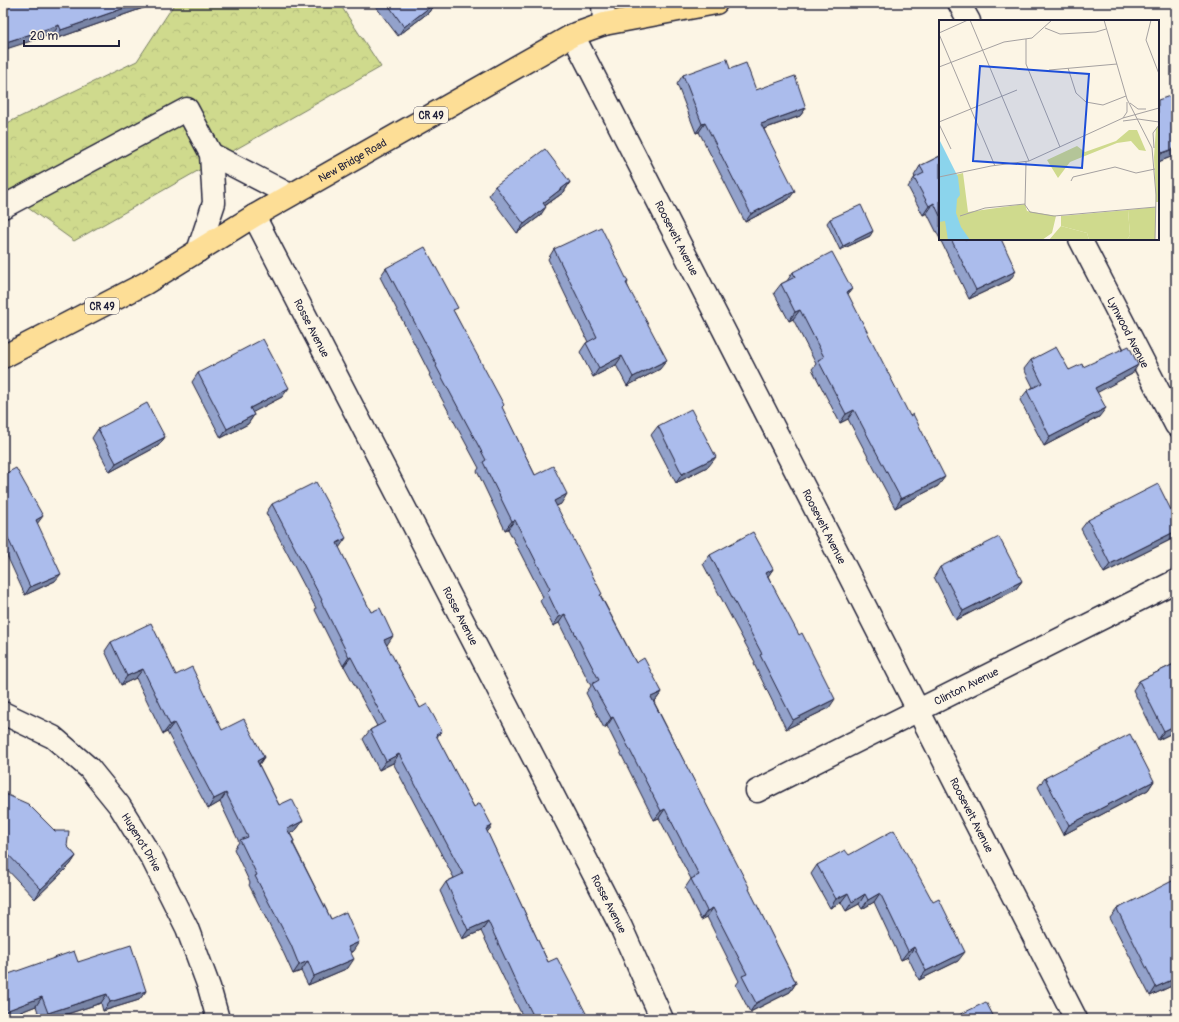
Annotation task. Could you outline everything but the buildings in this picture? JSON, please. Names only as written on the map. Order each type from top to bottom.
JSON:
[{"type":"main road","name":"New Bridge Road","points":[[3,357],[146,283],[254,216],[573,35],[603,13],[716,3]]},
{"type":"street","points":[[959,3],[968,20]]},
{"type":"street","name":"Roosevelt Avenue","points":[[573,35],[1076,1019]]},
{"type":"street","points":[[3,207],[187,109],[211,154],[214,203],[198,251]]},
{"type":"street","points":[[211,154],[290,196]]},
{"type":"street","name":"Rosse Avenue","points":[[254,216],[617,920],[662,1019]]},
{"type":"street","name":"Lynwood Avenue","points":[[1081,240],[1176,425]]},
{"type":"street","name":"Clinton Avenue","points":[[757,791],[1176,581]]},
{"type":"street","name":"Hugenot Drive","points":[[3,714],[53,737],[89,768],[119,805],[153,860],[187,928],[209,988],[218,1019]]},
{"type":"green space","points":[[175,3],[339,3],[381,67],[74,241],[3,190],[3,125],[137,61]]}]
